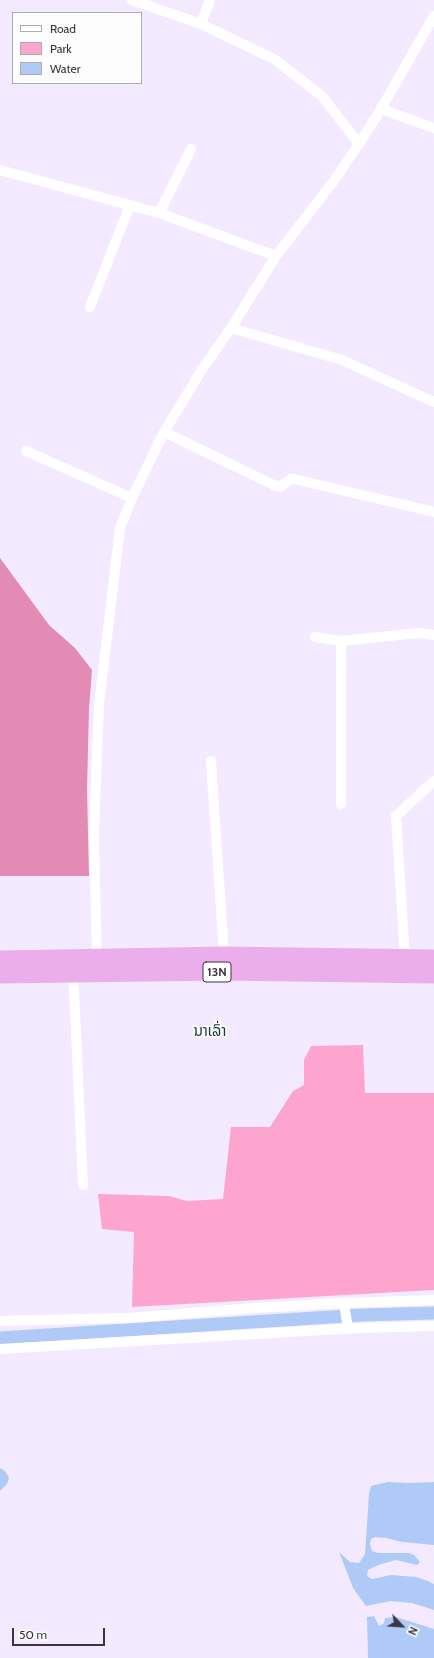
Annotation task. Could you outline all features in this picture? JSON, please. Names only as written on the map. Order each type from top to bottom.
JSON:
[{"type":"highway","name":"13N","points":[[0,958],[224,955],[434,958]]},
{"type":"highway","name":"13N","points":[[0,975],[223,972],[434,975]]},
{"type":"street","points":[[132,0],[201,24],[274,59],[322,96],[360,144]]},
{"type":"street","points":[[201,24],[210,0]]},
{"type":"street","points":[[98,974],[94,835],[99,704],[120,528],[132,498],[164,432],[203,368],[231,328],[276,256],[360,144],[430,32],[434,16]]},
{"type":"street","points":[[381,109],[434,128]]},
{"type":"street","points":[[159,213],[191,149]]},
{"type":"street","points":[[0,170],[159,213],[276,256]]},
{"type":"street","points":[[90,306],[130,205]]},
{"type":"street","points":[[231,328],[342,360],[434,402]]},
{"type":"street","points":[[164,432],[276,486],[280,487],[291,479],[294,479],[434,512]]},
{"type":"street","points":[[26,451],[132,498]]},
{"type":"street","points":[[315,637],[341,641],[418,633],[434,635]]},
{"type":"street","points":[[341,641],[341,804]]},
{"type":"street","points":[[211,761],[224,955]]},
{"type":"street","points":[[405,958],[396,816],[434,781]]},
{"type":"street","points":[[73,958],[83,1185]]},
{"type":"street","points":[[0,1321],[129,1318],[344,1302],[434,1300]]},
{"type":"street","points":[[344,1302],[348,1329]]},
{"type":"street","points":[[0,1349],[348,1329],[434,1326]]},
{"type":"green space","points":[[363,1045],[365,1093],[434,1093],[434,1290],[132,1307],[134,1232],[102,1229],[98,1194],[169,1196],[187,1201],[223,1199],[231,1127],[270,1127],[293,1091],[304,1085],[304,1060],[311,1046]]},
{"type":"shaded area","points":[[0,558],[49,625],[75,648],[92,670],[89,709],[87,789],[89,876],[0,876]]},
{"type":"water","points":[[0,1468],[5,1471],[9,1478],[7,1484],[0,1491]]},
{"type":"water","points":[[388,1482],[434,1482],[434,1545],[402,1542],[375,1537],[371,1539],[370,1543],[372,1551],[378,1553],[409,1553],[414,1555],[420,1562],[417,1565],[396,1560],[378,1565],[368,1570],[367,1576],[372,1579],[391,1575],[416,1577],[434,1584],[434,1610],[412,1603],[391,1601],[366,1606],[353,1588],[339,1552],[350,1562],[359,1563],[365,1554],[369,1494],[371,1486]]},
{"type":"water","points":[[374,1616],[379,1626],[384,1623],[385,1618],[396,1617],[434,1629],[434,1658],[368,1658],[367,1617]]},
{"type":"waterway","points":[[0,1338],[362,1315],[434,1313]]},
{"type":"district","name":"ນາເລົ່າ","points":[[210,1032]]}]
